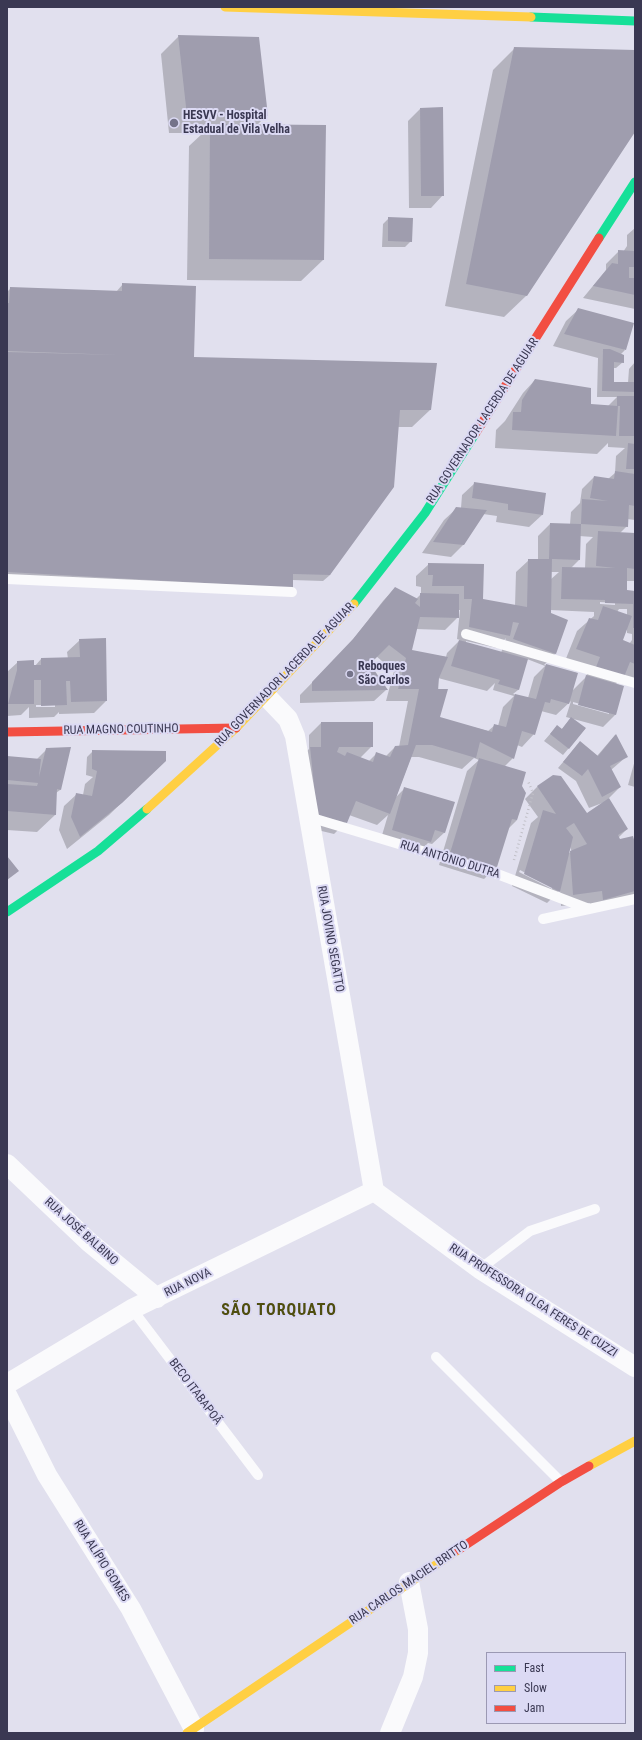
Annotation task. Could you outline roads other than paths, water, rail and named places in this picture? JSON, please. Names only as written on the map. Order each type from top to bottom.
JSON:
[{"type":"street","points":[[224,7],[635,21]]},
{"type":"street","name":"RUA GOVERNADOR LACERDA DE AGUIAR","points":[[7,912],[98,850],[160,798],[236,728],[344,616],[399,548],[424,513],[635,182]]},
{"type":"street","name":"RUA JOVINO SEGATTO","points":[[267,697],[283,712],[291,726],[309,817],[374,1191]]},
{"type":"street","name":"RUA MAGNO COUTINHO","points":[[7,732],[236,728]]},
{"type":"street","name":"RUA JOSÉ BALBINO","points":[[7,1164],[89,1242],[157,1298]]},
{"type":"street","name":"RUA PROFESSORA OLGA FERES DE CUZZI","points":[[374,1191],[480,1269],[635,1367]]},
{"type":"street","name":"RUA NOVA","points":[[7,1384],[132,1309],[374,1191]]},
{"type":"street","name":"RUA ALÍPIO GOMES","points":[[7,1395],[47,1475],[131,1609],[191,1731]]},
{"type":"street","name":"RUA CARLOS MACIEL BRITTO","points":[[191,1731],[409,1582],[561,1482],[635,1441]]},
{"type":"street","points":[[390,1733],[413,1677],[418,1653],[418,1629],[409,1582]]},
{"type":"lane","points":[[7,579],[292,592]]},
{"type":"lane","points":[[466,634],[635,683]]},
{"type":"lane","name":"RUA ANTÔNIO DUTRA","points":[[309,817],[509,878],[589,909]]},
{"type":"lane","points":[[543,919],[635,898]]},
{"type":"lane","points":[[480,1269],[530,1230],[595,1209]]},
{"type":"lane","name":"BECO ITABAPOÃ","points":[[132,1309],[258,1475]]},
{"type":"lane","points":[[436,1357],[561,1482]]},
{"type":"place","name":"HESVV - Hospital Estadual de Vila Velha","points":[[174,123]]},
{"type":"place","name":"Reboques São Carlos","points":[[350,674]]},
{"type":"district","name":"SÃO TORQUATO","points":[[279,1311]]}]
